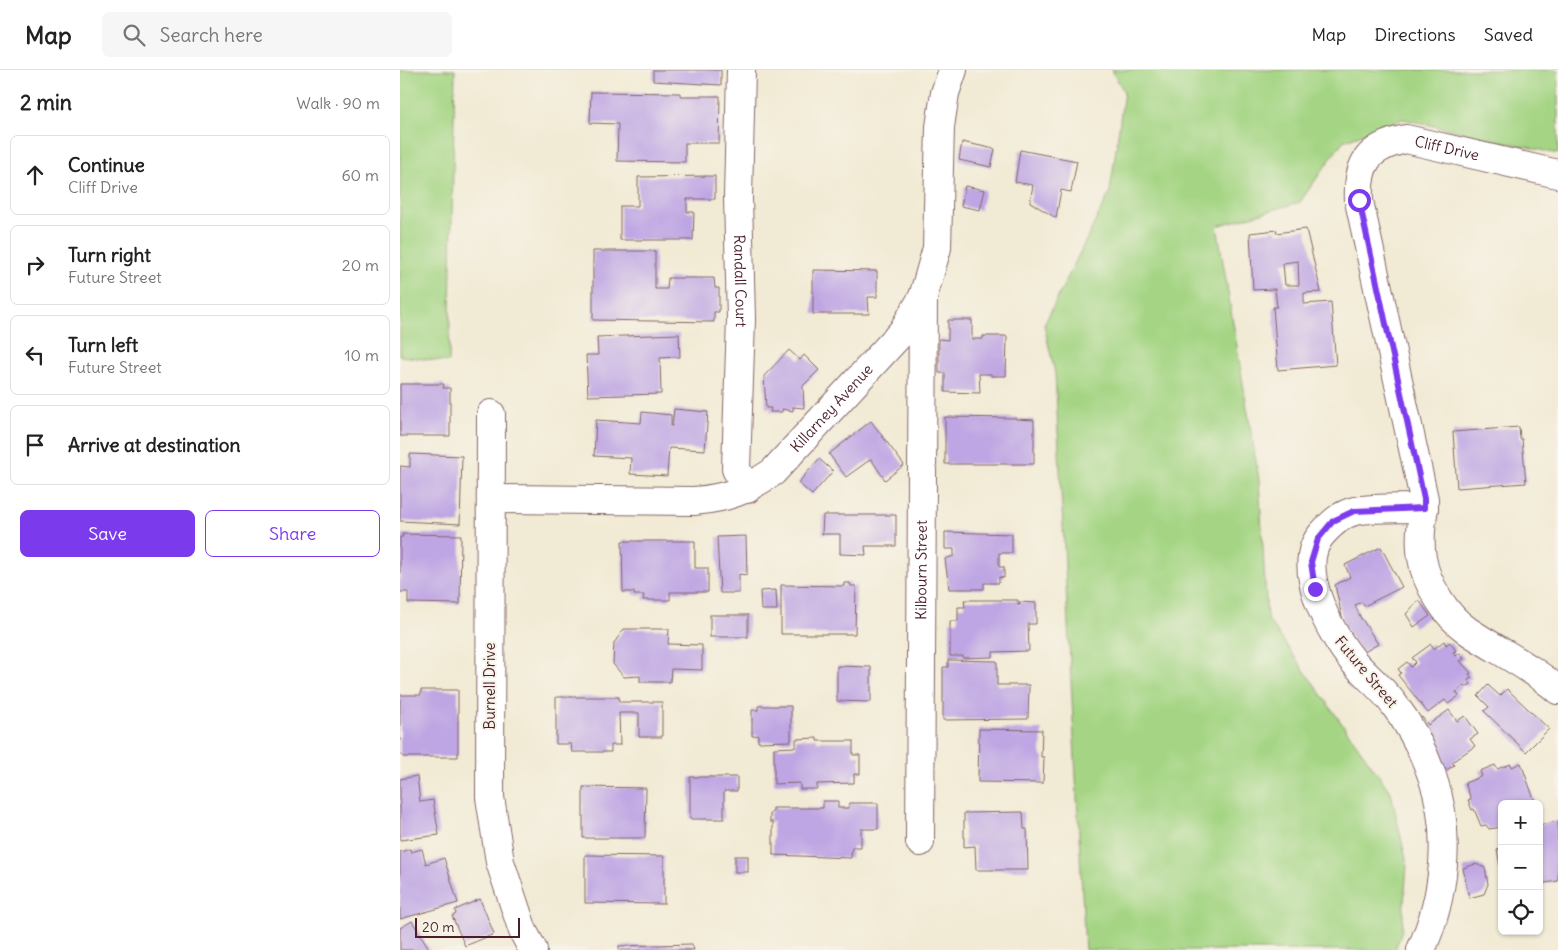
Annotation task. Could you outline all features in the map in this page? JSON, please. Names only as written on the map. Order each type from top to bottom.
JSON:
[{"type":"street","name":"Randall Court","points":[[741,70],[738,197],[741,319],[736,469],[747,489]]},
{"type":"street","name":"Killarney Avenue","points":[[491,499],[694,501],[717,499],[747,489],[773,472],[902,332],[923,297],[938,248],[940,127],[945,92],[953,70]]},
{"type":"street","name":"Cliff Drive","points":[[1424,508],[1424,499],[1359,200],[1358,183],[1362,166],[1372,153],[1388,143],[1406,140],[1558,174]]},
{"type":"street","name":"Kilbourn Street","points":[[920,842],[923,297]]},
{"type":"street","name":"Burnell Drive","points":[[491,414],[490,798],[500,862],[523,931],[533,950]]},
{"type":"street","points":[[1424,508],[1421,529],[1422,559],[1432,589],[1446,611],[1467,630],[1516,660],[1558,690]]},
{"type":"street","name":"Future Street","points":[[1420,950],[1429,931],[1439,895],[1444,854],[1441,814],[1433,777],[1415,736],[1392,702],[1354,662],[1330,628],[1315,589],[1311,562],[1318,539],[1333,521],[1354,511],[1424,508]]},
{"type":"green space","points":[[400,70],[455,70],[449,362],[400,356]]},
{"type":"green space","points":[[1112,70],[1558,70],[1558,154],[1403,119],[1343,141],[1300,202],[1217,226],[1259,480],[1267,618],[1391,793],[1407,864],[1402,930],[1395,950],[1085,950],[1055,373],[1044,325],[1110,192],[1124,92]]},
{"type":"building","points":[[653,70],[721,70],[721,85],[653,81]]},
{"type":"building","points":[[591,92],[680,93],[680,96],[720,96],[719,143],[685,143],[685,162],[617,161],[618,124],[590,123]]},
{"type":"building","points":[[962,142],[995,149],[991,167],[959,160]]},
{"type":"building","points":[[1020,150],[1077,161],[1071,192],[1061,190],[1056,218],[1030,202],[1033,185],[1015,182]]},
{"type":"building","points":[[715,176],[715,199],[687,199],[687,212],[694,212],[693,240],[620,240],[620,206],[638,206],[638,177]]},
{"type":"building","points":[[965,186],[985,190],[980,210],[961,206]]},
{"type":"building","points":[[1306,229],[1321,292],[1304,293],[1304,304],[1331,302],[1336,365],[1278,370],[1273,307],[1277,307],[1275,289],[1253,290],[1250,233],[1277,230],[1276,233]],"holes":[[[1298,261],[1299,285],[1285,285],[1283,263]]]},
{"type":"building","points":[[593,251],[655,251],[655,289],[667,289],[668,278],[714,278],[715,288],[719,288],[719,312],[714,312],[714,322],[593,320]]},
{"type":"building","points":[[813,270],[877,271],[877,297],[868,297],[869,314],[813,314]]},
{"type":"building","points":[[948,320],[972,320],[972,339],[983,339],[983,336],[1007,336],[1006,376],[979,374],[980,393],[945,392],[945,373],[939,373],[939,339],[948,340]]},
{"type":"building","points":[[679,334],[680,357],[660,358],[661,394],[588,396],[586,355],[598,355],[597,337]]},
{"type":"building","points":[[789,350],[800,360],[804,355],[819,370],[803,386],[804,408],[793,407],[793,411],[782,409],[782,412],[770,412],[771,408],[766,408],[764,376]]},
{"type":"building","points":[[400,384],[444,384],[443,388],[450,388],[450,436],[400,436]]},
{"type":"building","points":[[674,409],[708,412],[705,450],[669,448],[667,476],[630,474],[631,458],[594,456],[596,420],[641,423],[642,412],[671,415],[672,426]]},
{"type":"building","points":[[945,417],[1034,420],[1034,464],[945,464]]},
{"type":"building","points":[[871,421],[904,465],[885,480],[871,459],[846,477],[829,454]]},
{"type":"building","points":[[1519,427],[1526,483],[1457,488],[1453,432]]},
{"type":"building","points":[[410,454],[462,456],[460,524],[400,521],[400,466],[410,467]]},
{"type":"building","points":[[819,459],[833,471],[812,495],[798,483]]},
{"type":"building","points":[[823,515],[896,515],[896,546],[865,546],[866,555],[840,554],[840,534],[822,534]]},
{"type":"building","points":[[945,532],[1012,534],[1012,553],[999,553],[999,567],[1004,567],[1004,578],[999,577],[999,583],[984,583],[984,589],[949,589],[945,559],[954,556],[954,549],[945,549]]},
{"type":"building","points":[[402,534],[461,535],[460,604],[408,603],[408,592],[400,592],[400,537],[403,537]]},
{"type":"building","points":[[746,536],[747,575],[739,574],[739,593],[720,593],[717,537]]},
{"type":"building","points":[[622,541],[695,541],[695,568],[708,568],[708,592],[670,592],[670,600],[643,600],[644,595],[634,595],[634,592],[623,592]]},
{"type":"building","points":[[1381,547],[1402,587],[1364,606],[1362,602],[1355,605],[1361,619],[1378,644],[1361,654],[1344,626],[1335,585],[1350,577],[1345,565]]},
{"type":"building","points":[[844,583],[856,586],[855,634],[781,634],[781,585],[844,586]]},
{"type":"building","points":[[776,590],[777,610],[761,610],[760,591]]},
{"type":"building","points":[[964,600],[1018,600],[1018,605],[1020,605],[1019,602],[1036,603],[1036,624],[1028,624],[1029,651],[993,652],[993,657],[963,658],[963,656],[950,656],[950,621],[958,621],[958,607],[965,607]]},
{"type":"building","points":[[1419,600],[1430,616],[1414,627],[1406,614]]},
{"type":"building","points":[[710,615],[748,615],[748,637],[710,637]]},
{"type":"building","points":[[624,629],[669,629],[668,644],[702,645],[702,670],[671,669],[670,682],[640,682],[640,676],[624,677],[613,664],[614,643]]},
{"type":"building","points":[[1444,641],[1446,645],[1450,642],[1456,651],[1453,652],[1456,656],[1460,653],[1464,659],[1460,661],[1471,673],[1469,674],[1472,678],[1468,680],[1471,684],[1466,687],[1464,685],[1456,692],[1459,696],[1448,704],[1445,700],[1428,713],[1398,675],[1401,673],[1398,669],[1407,662],[1411,667],[1416,662],[1412,658],[1431,644],[1434,649]]},
{"type":"building","points":[[948,660],[997,661],[997,685],[1029,685],[1028,719],[943,720],[943,667],[948,667]]},
{"type":"building","points":[[837,666],[871,667],[871,702],[837,701]]},
{"type":"building","points":[[1488,685],[1500,696],[1507,689],[1549,729],[1526,752],[1484,711],[1489,707],[1478,696]]},
{"type":"building","points":[[421,690],[458,690],[458,757],[403,757],[400,753],[400,695],[421,695]]},
{"type":"building","points":[[556,697],[619,697],[619,702],[662,702],[662,737],[639,737],[639,713],[619,713],[620,745],[611,745],[611,752],[572,752],[571,744],[556,744]]},
{"type":"building","points":[[758,706],[791,706],[791,741],[758,742],[758,735],[752,736],[752,710],[758,710]]},
{"type":"building","points":[[1449,710],[1457,721],[1465,716],[1478,734],[1470,739],[1475,746],[1452,762],[1454,765],[1447,770],[1413,724],[1422,717],[1428,725]]},
{"type":"building","points":[[979,729],[1042,730],[1041,757],[1044,757],[1043,783],[978,782]]},
{"type":"building","points":[[817,738],[817,741],[853,741],[853,755],[860,755],[860,774],[854,774],[854,783],[817,784],[817,789],[800,789],[800,783],[774,784],[774,748],[796,747],[796,739]]},
{"type":"building","points":[[1521,763],[1534,800],[1498,800],[1498,828],[1489,829],[1486,825],[1481,826],[1468,800],[1471,799],[1465,783],[1482,776],[1480,771],[1495,765],[1497,769],[1511,764],[1512,767]]},
{"type":"building","points":[[417,776],[420,802],[433,800],[439,835],[400,840],[400,779]]},
{"type":"building","points":[[690,777],[737,777],[737,791],[724,791],[724,819],[690,819]]},
{"type":"building","points":[[583,787],[646,788],[645,838],[583,838]]},
{"type":"building","points":[[823,801],[838,801],[838,808],[849,808],[849,803],[878,803],[878,829],[861,829],[861,847],[852,847],[851,858],[773,855],[773,822],[770,822],[770,813],[773,812],[773,808],[823,808]]},
{"type":"building","points":[[1023,812],[1024,829],[1027,829],[1028,870],[976,870],[975,846],[964,847],[964,813]]},
{"type":"building","points":[[1558,821],[1558,881],[1543,883],[1543,845],[1543,824]]},
{"type":"building","points":[[410,849],[411,852],[422,849],[426,864],[444,858],[458,903],[400,919],[400,852]]},
{"type":"building","points":[[585,855],[664,856],[664,904],[585,903]]},
{"type":"building","points":[[735,856],[748,856],[748,872],[735,872]]},
{"type":"building","points":[[1476,864],[1485,868],[1488,884],[1484,894],[1469,898],[1463,868]]},
{"type":"building","points":[[480,899],[494,934],[465,946],[452,916],[456,914],[455,910]]},
{"type":"building","points":[[412,921],[430,950],[400,950],[400,928]]},
{"type":"building","points":[[692,944],[694,950],[619,950],[619,946]]},
{"type":"route","points":[[1315,589],[1311,562],[1318,539],[1333,521],[1354,511],[1424,508],[1424,499],[1359,200]]}]
